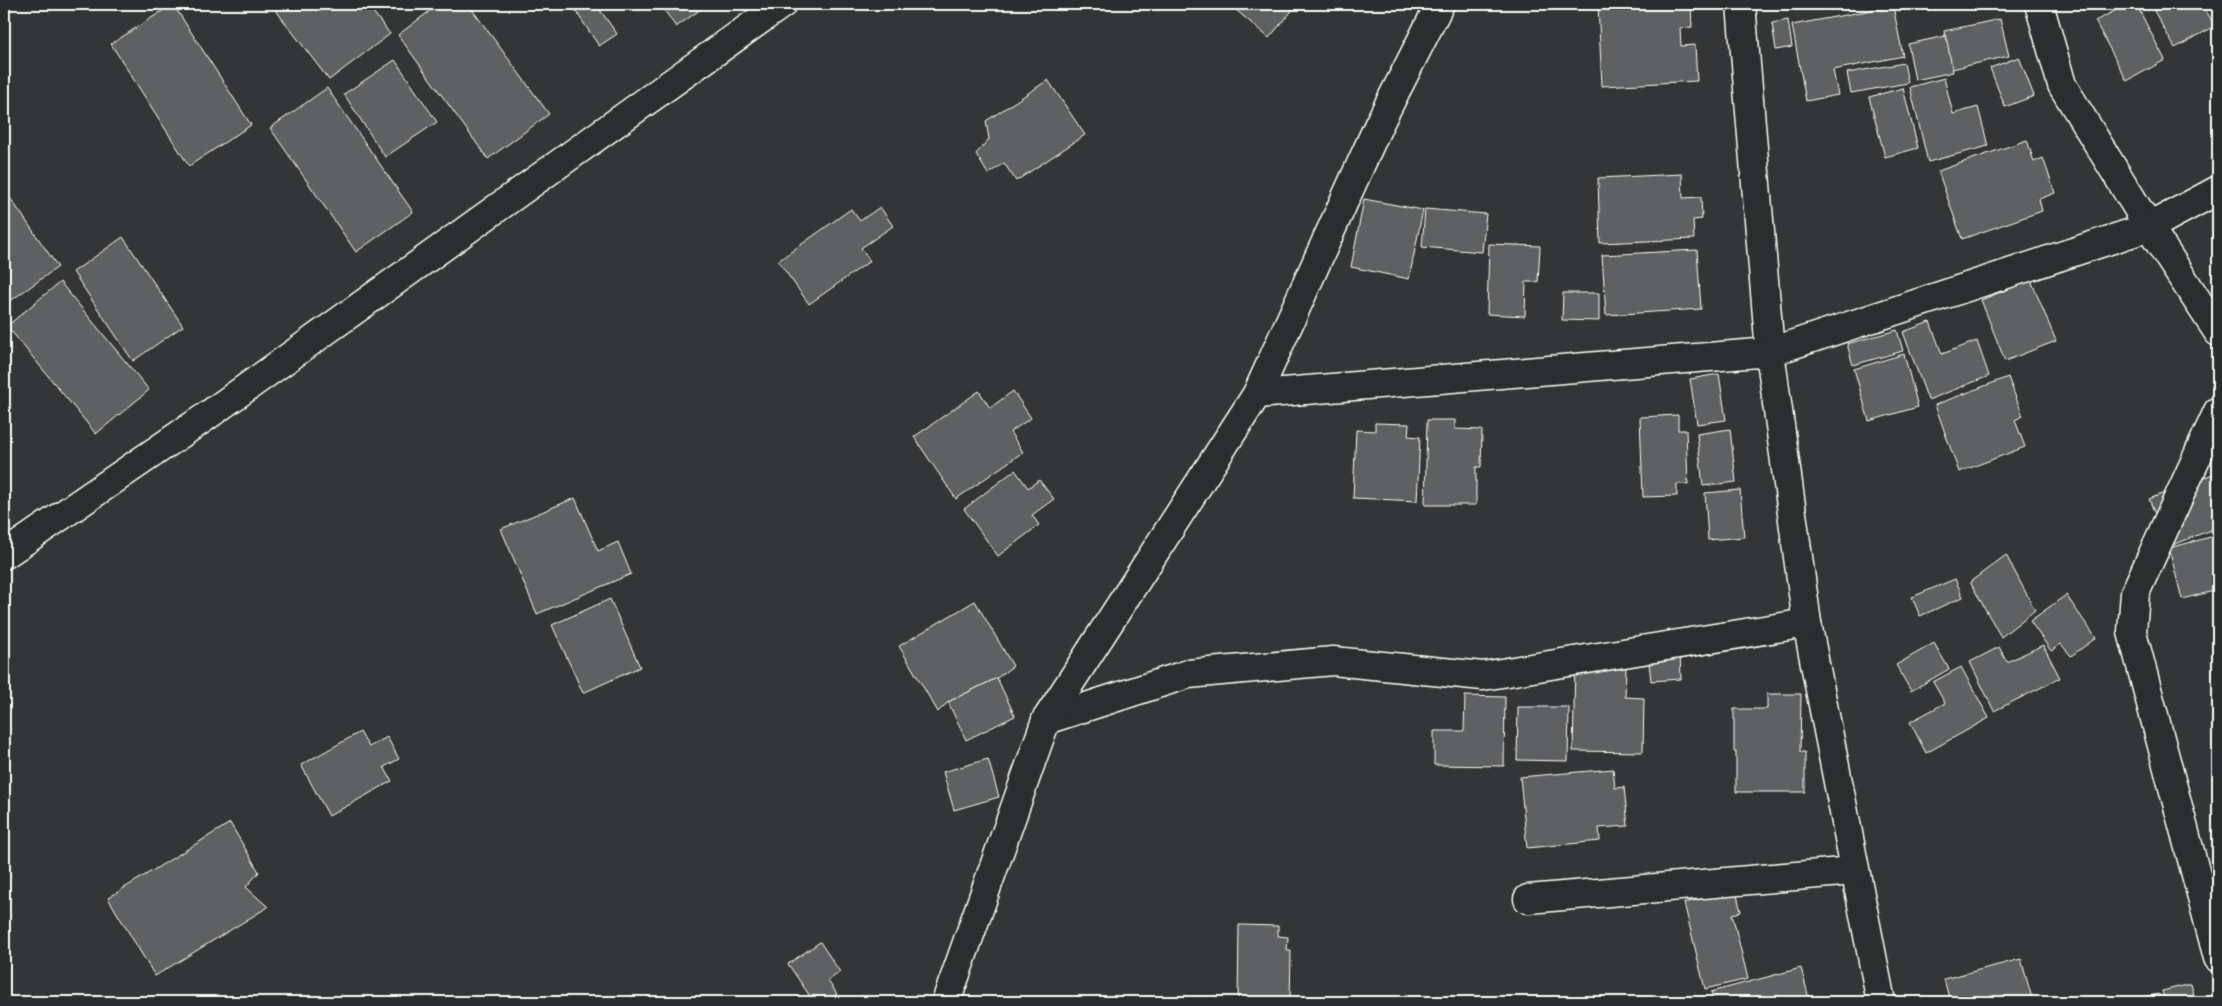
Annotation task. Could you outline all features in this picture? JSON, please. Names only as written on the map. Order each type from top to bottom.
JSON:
[{"type":"street","points":[[4,555],[204,418],[782,4]]},
{"type":"street","points":[[946,1002],[1046,720],[1257,394],[1379,124],[1440,4]]},
{"type":"street","points":[[1742,4],[1770,352],[1806,623],[1881,1002]]},
{"type":"street","points":[[2039,4],[2062,85],[2149,227],[2218,332]]},
{"type":"street","points":[[1257,394],[1770,352],[2149,227],[2218,190]]},
{"type":"street","points":[[2218,411],[2135,593],[2132,632],[2218,958]]},
{"type":"street","points":[[1046,720],[1188,674],[1333,661],[1483,676],[1806,623]]},
{"type":"street","points":[[1528,898],[1854,871]]},
{"type":"building","points":[[173,4],[251,125],[189,166],[111,44]]},
{"type":"building","points":[[271,4],[367,4],[390,34],[329,80]]},
{"type":"building","points":[[439,4],[468,4],[549,114],[488,159],[398,35]]},
{"type":"building","points":[[571,4],[602,4],[598,7],[617,34],[599,46]]},
{"type":"building","points":[[660,4],[708,4],[676,27]]},
{"type":"building","points":[[1229,4],[1293,4],[1296,6],[1269,38]]},
{"type":"building","points":[[1691,4],[1692,27],[1680,28],[1681,46],[1695,45],[1697,81],[1602,86],[1598,5]]},
{"type":"building","points":[[2128,4],[2136,4],[2165,60],[2127,81],[2095,21]]},
{"type":"building","points":[[2150,4],[2202,4],[2215,26],[2175,48]]},
{"type":"building","points":[[1893,6],[1903,56],[1833,70],[1838,95],[1806,101],[1792,25]]},
{"type":"building","points":[[2000,19],[2009,56],[1952,69],[1944,31]]},
{"type":"building","points":[[1788,20],[1792,47],[1776,50],[1772,23]]},
{"type":"building","points":[[1946,36],[1953,72],[1915,80],[1908,44]]},
{"type":"building","points":[[2019,57],[2034,96],[2005,107],[1990,68]]},
{"type":"building","points":[[395,60],[437,122],[385,157],[344,94]]},
{"type":"building","points":[[1904,63],[1908,83],[1851,93],[1847,73]]},
{"type":"building","points":[[1944,78],[1953,114],[1978,107],[1988,146],[1928,162],[1910,87]]},
{"type":"building","points":[[1048,80],[1085,135],[1016,181],[1004,163],[988,174],[976,154],[989,139],[986,121]]},
{"type":"building","points":[[327,88],[413,212],[356,252],[270,128]]},
{"type":"building","points":[[1903,88],[1918,148],[1885,157],[1869,97]]},
{"type":"building","points":[[2027,140],[2034,162],[2043,158],[2055,193],[2039,199],[2042,211],[1962,239],[1938,171]]},
{"type":"building","points":[[1682,174],[1683,198],[1701,197],[1702,219],[1693,220],[1694,239],[1600,243],[1598,178]]},
{"type":"building","points":[[4,189],[58,267],[6,304],[4,300]]},
{"type":"building","points":[[1364,199],[1423,210],[1409,279],[1351,267]]},
{"type":"building","points":[[880,207],[893,226],[861,248],[870,261],[809,304],[778,261],[851,209],[860,221]]},
{"type":"building","points":[[1425,209],[1486,214],[1482,252],[1422,247]]},
{"type":"building","points":[[123,237],[183,326],[133,361],[73,272]]},
{"type":"building","points":[[1489,244],[1540,246],[1538,282],[1526,282],[1525,316],[1487,314]]},
{"type":"building","points":[[1697,250],[1701,309],[1606,315],[1602,255]]},
{"type":"building","points":[[2031,280],[2056,341],[2005,361],[1981,300]]},
{"type":"building","points":[[60,282],[149,390],[96,434],[7,326]]},
{"type":"building","points":[[1563,293],[1599,293],[1599,321],[1562,320]]},
{"type":"building","points":[[1930,322],[1942,354],[1977,341],[1989,376],[1928,400],[1903,332]]},
{"type":"building","points":[[1897,330],[1903,351],[1853,365],[1847,344]]},
{"type":"building","points":[[1904,354],[1918,407],[1869,421],[1854,369]]},
{"type":"building","points":[[1719,374],[1726,420],[1697,424],[1690,379]]},
{"type":"building","points":[[2008,377],[2023,416],[2015,420],[2025,447],[1959,472],[1935,405]]},
{"type":"building","points":[[979,391],[990,408],[1013,391],[1031,418],[1010,432],[1023,452],[956,499],[914,437]]},
{"type":"building","points":[[1678,415],[1678,430],[1686,430],[1688,484],[1677,484],[1677,496],[1643,497],[1640,417]]},
{"type":"building","points":[[1427,420],[1455,420],[1455,429],[1482,430],[1481,467],[1476,467],[1476,505],[1425,505]]},
{"type":"building","points":[[1375,423],[1409,424],[1408,436],[1420,437],[1417,501],[1353,498],[1356,430],[1375,431]]},
{"type":"building","points":[[1730,429],[1736,482],[1703,486],[1697,434]]},
{"type":"building","points":[[1015,470],[1028,488],[1039,480],[1054,499],[1032,515],[1039,525],[998,556],[964,509]]},
{"type":"building","points":[[2218,472],[2218,527],[2168,547],[2149,499]]},
{"type":"building","points":[[1740,490],[1744,537],[1708,540],[1705,493]]},
{"type":"building","points":[[575,498],[598,551],[618,542],[631,574],[537,614],[501,529]]},
{"type":"building","points":[[2218,535],[2218,590],[2182,599],[2169,548]]},
{"type":"building","points":[[2006,555],[2035,610],[2001,637],[1970,582]]},
{"type":"building","points":[[1955,579],[1963,597],[1920,616],[1912,597]]},
{"type":"building","points":[[2066,595],[2096,638],[2071,656],[2061,644],[2051,651],[2030,621]]},
{"type":"building","points":[[610,599],[640,667],[583,693],[552,625]]},
{"type":"building","points":[[975,601],[1013,666],[997,678],[948,702],[938,712],[899,646]]},
{"type":"building","points":[[1934,643],[1949,669],[1911,691],[1896,665]]},
{"type":"building","points":[[2043,645],[2060,678],[1994,711],[1970,662],[1999,647],[2007,662]]},
{"type":"building","points":[[1680,652],[1681,679],[1651,681],[1648,654]]},
{"type":"building","points":[[1575,666],[1626,667],[1625,697],[1644,698],[1643,752],[1573,751]]},
{"type":"building","points":[[1961,667],[1989,718],[1926,753],[1910,722],[1945,703],[1933,682]]},
{"type":"building","points":[[997,678],[1015,716],[966,740],[948,702]]},
{"type":"building","points":[[1767,694],[1801,694],[1800,752],[1805,752],[1805,792],[1736,792],[1734,709],[1767,709]]},
{"type":"building","points":[[1465,696],[1505,697],[1504,766],[1434,765],[1434,731],[1464,731]]},
{"type":"building","points":[[1518,707],[1569,707],[1568,761],[1517,760]]},
{"type":"building","points":[[360,732],[369,747],[387,737],[399,759],[384,767],[392,781],[329,816],[301,765]]},
{"type":"building","points":[[988,759],[999,797],[954,810],[943,772]]},
{"type":"building","points":[[1613,769],[1615,788],[1624,787],[1628,826],[1599,828],[1600,841],[1527,848],[1520,777]]},
{"type":"building","points":[[230,823],[259,872],[246,887],[268,907],[155,976],[108,898]]},
{"type":"building","points":[[1736,891],[1741,912],[1732,914],[1748,979],[1705,989],[1684,903]]},
{"type":"building","points":[[1239,925],[1278,926],[1278,936],[1288,937],[1287,951],[1291,951],[1290,1002],[1238,1002]]},
{"type":"building","points":[[820,942],[840,972],[828,981],[837,994],[826,1002],[814,1002],[788,964]]},
{"type":"building","points":[[2021,959],[2033,1002],[1950,1002],[1944,979]]},
{"type":"building","points":[[1801,968],[1810,1002],[1714,1002],[1711,992]]},
{"type":"building","points":[[2191,984],[2196,1002],[2165,1002],[2162,991]]},
{"type":"building","points":[[2159,994],[2161,1002],[2116,1002]]}]
